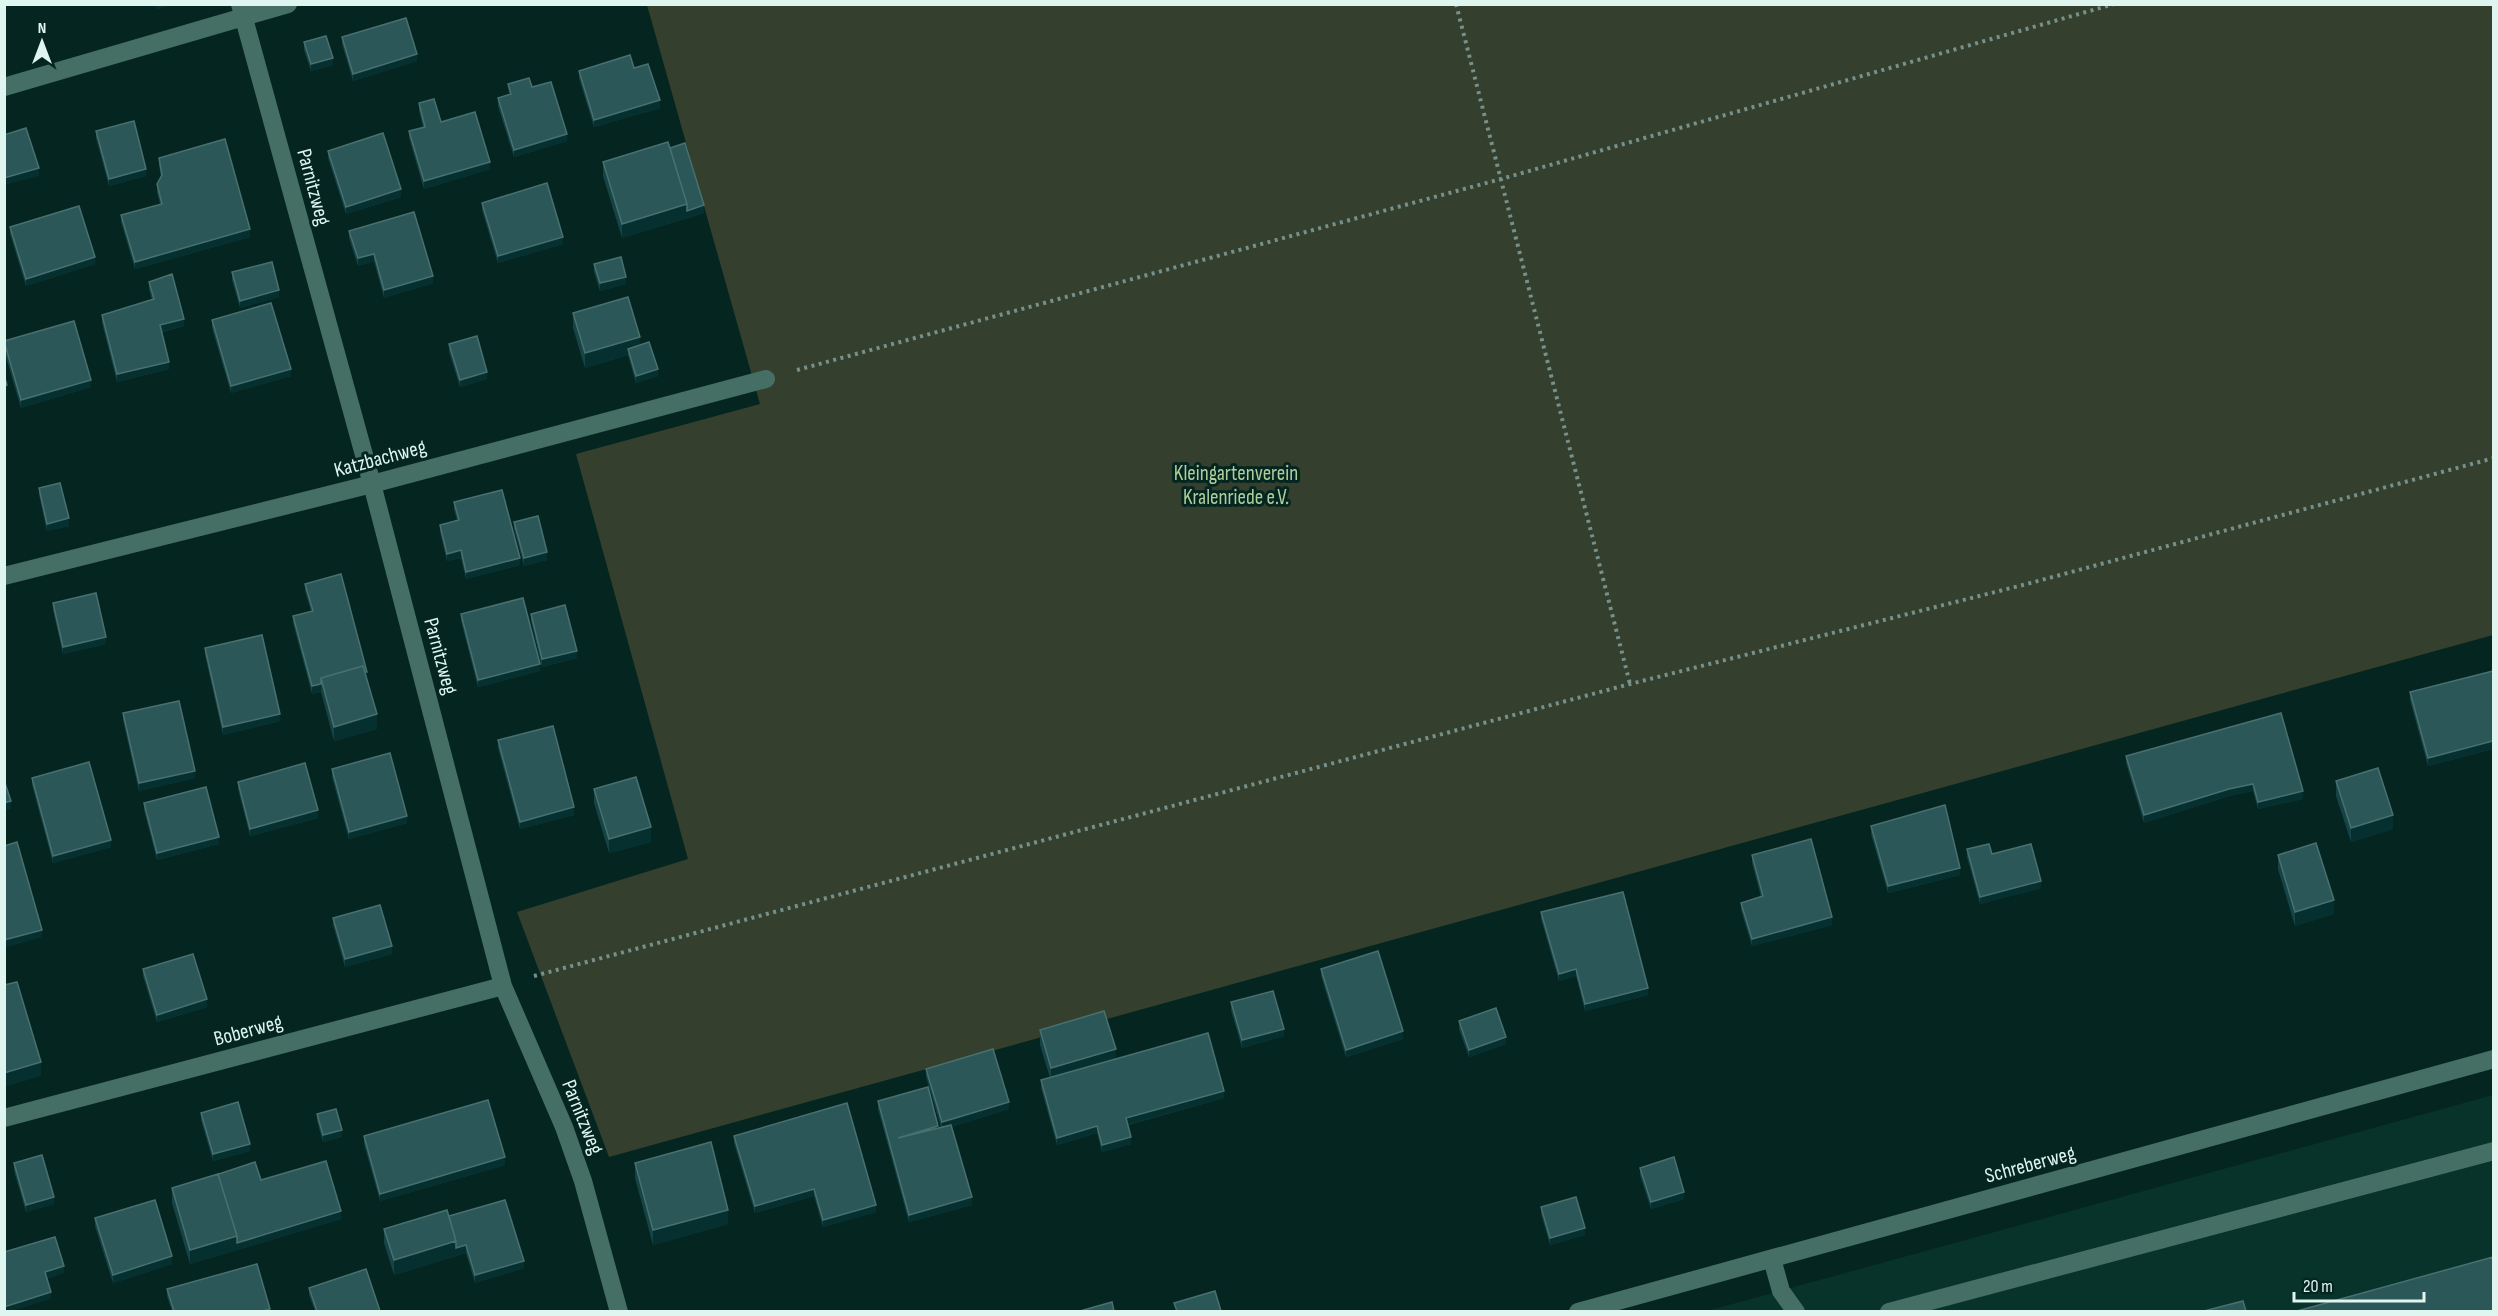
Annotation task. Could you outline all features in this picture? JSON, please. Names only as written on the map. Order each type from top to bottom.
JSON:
[{"type":"street","points":[[4,87],[242,11],[288,4]]},
{"type":"street","name":"Parnitzweg","points":[[242,11],[372,484],[503,986],[564,1127],[583,1181],[619,1311]]},
{"type":"street","name":"Katzbachweg","points":[[4,576],[372,484],[766,379]]},
{"type":"street","name":"Boberweg","points":[[4,1118],[503,986]]},
{"type":"street","name":"Schreberweg","points":[[1578,1311],[2493,1059]]},
{"type":"street","points":[[1889,1311],[2493,1151]]},
{"type":"street","points":[[1772,1259],[1781,1291],[1796,1311]]},
{"type":"path","points":[[1456,4],[1630,684]]},
{"type":"path","points":[[766,379],[1501,179],[2114,4]]},
{"type":"path","points":[[540,975],[1630,684],[2023,585],[2493,458]]},
{"type":"shaded area","points":[[2493,1095],[2493,1311],[1707,1311]]},
{"type":"green space","name":"Kleingartenverein Kralenriede e.V.","points":[[647,5],[2493,5],[2493,635],[609,1157],[517,912],[688,859],[576,454],[760,404]]},
{"type":"building","points":[[406,18],[417,54],[353,74],[342,37]]},
{"type":"building","points":[[326,36],[333,58],[311,64],[304,42]]},
{"type":"building","points":[[630,55],[634,68],[648,64],[660,100],[594,120],[579,71]]},
{"type":"building","points":[[529,78],[532,87],[551,82],[567,134],[514,150],[498,98],[511,94],[508,84]]},
{"type":"building","points":[[434,99],[441,122],[475,112],[490,162],[424,181],[409,131],[425,127],[419,103]]},
{"type":"building","points":[[134,121],[146,169],[109,179],[96,131]]},
{"type":"building","points":[[26,128],[39,168],[4,178],[4,135]]},
{"type":"building","points":[[383,133],[401,189],[346,207],[328,151]]},
{"type":"building","points":[[225,139],[250,229],[135,262],[121,215],[162,204],[157,184],[162,175],[159,158]]},
{"type":"building","points":[[668,142],[687,204],[622,224],[603,162]]},
{"type":"building","points":[[685,143],[704,205],[687,211],[687,204],[670,148]]},
{"type":"building","points":[[547,183],[563,237],[498,256],[482,203]]},
{"type":"building","points":[[79,206],[95,257],[26,279],[10,227]]},
{"type":"building","points":[[414,212],[433,276],[384,290],[374,254],[358,258],[349,231]]},
{"type":"building","points":[[621,257],[626,277],[600,283],[594,264]]},
{"type":"building","points":[[272,262],[279,290],[240,301],[232,272]]},
{"type":"building","points":[[172,274],[184,319],[160,325],[169,362],[117,374],[102,315],[154,299],[149,282]]},
{"type":"building","points":[[628,297],[640,337],[585,353],[573,313]]},
{"type":"building","points":[[271,303],[291,369],[231,386],[212,320]]},
{"type":"building","points":[[74,321],[91,380],[21,400],[4,341]]},
{"type":"building","points":[[477,336],[487,372],[460,380],[449,344]]},
{"type":"building","points":[[649,342],[658,369],[636,376],[628,349]]},
{"type":"building","points":[[60,483],[69,518],[47,524],[39,488]]},
{"type":"building","points":[[502,490],[520,558],[466,572],[461,550],[447,554],[440,525],[459,520],[454,502]]},
{"type":"building","points":[[538,516],[547,552],[524,558],[514,522]]},
{"type":"building","points":[[341,574],[367,672],[363,666],[321,678],[321,684],[312,686],[293,616],[313,611],[305,584]]},
{"type":"building","points":[[96,593],[106,637],[63,647],[53,603]]},
{"type":"building","points":[[523,598],[540,664],[478,680],[461,614]]},
{"type":"building","points":[[565,605],[577,651],[542,659],[531,614]]},
{"type":"building","points":[[262,635],[280,714],[223,727],[205,648]]},
{"type":"building","points":[[363,666],[377,714],[334,727],[321,678]]},
{"type":"building","points":[[2493,671],[2493,741],[2428,758],[2410,692]]},
{"type":"building","points":[[179,701],[195,771],[139,783],[123,713]]},
{"type":"building","points":[[2281,713],[2303,791],[2258,802],[2253,784],[2144,815],[2126,756]]},
{"type":"building","points":[[553,726],[574,807],[520,822],[498,740]]},
{"type":"building","points":[[390,753],[407,816],[349,832],[332,769]]},
{"type":"building","points":[[89,762],[111,840],[53,856],[32,778]]},
{"type":"building","points":[[305,763],[318,810],[250,829],[238,782]]},
{"type":"building","points":[[2378,768],[2393,815],[2351,828],[2336,781]]},
{"type":"building","points":[[636,777],[651,827],[609,839],[594,789]]},
{"type":"building","points":[[4,780],[11,801],[4,803]]},
{"type":"building","points":[[206,787],[219,837],[157,853],[144,803]]},
{"type":"building","points":[[1945,805],[1960,868],[1888,886],[1871,826]]},
{"type":"building","points":[[1811,839],[1832,917],[1752,939],[1741,903],[1763,896],[1752,855]]},
{"type":"building","points":[[17,842],[42,930],[4,940],[4,846]]},
{"type":"building","points":[[2316,843],[2334,900],[2295,912],[2278,855]]},
{"type":"building","points":[[1989,844],[1992,854],[2031,844],[2041,881],[1980,897],[1967,849]]},
{"type":"building","points":[[1623,892],[1648,988],[1585,1004],[1576,969],[1559,974],[1541,912]]},
{"type":"building","points":[[380,905],[392,946],[345,959],[333,918]]},
{"type":"building","points":[[1378,951],[1403,1031],[1346,1050],[1321,969]]},
{"type":"building","points":[[193,954],[207,999],[157,1015],[143,969]]},
{"type":"building","points":[[17,982],[41,1062],[4,1073],[4,985]]},
{"type":"building","points":[[1273,991],[1284,1029],[1242,1040],[1231,1002]]},
{"type":"building","points":[[1496,1008],[1506,1037],[1469,1050],[1459,1021]]},
{"type":"building","points":[[1104,1011],[1116,1049],[1051,1068],[1040,1030]]},
{"type":"building","points":[[1208,1033],[1224,1091],[1126,1118],[1131,1137],[1102,1145],[1097,1126],[1057,1138],[1041,1080]]},
{"type":"building","points":[[993,1049],[1009,1102],[942,1122],[926,1069]]},
{"type":"building","points":[[928,1087],[938,1126],[898,1138],[951,1125],[972,1197],[909,1215],[878,1101]]},
{"type":"building","points":[[488,1100],[505,1157],[380,1194],[364,1136]]},
{"type":"building","points":[[238,1102],[250,1144],[213,1154],[201,1113]]},
{"type":"building","points":[[847,1103],[876,1205],[823,1220],[814,1189],[755,1206],[734,1136]]},
{"type":"building","points":[[336,1109],[342,1130],[323,1135],[317,1114]]},
{"type":"building","points":[[711,1142],[728,1210],[653,1230],[635,1163]]},
{"type":"building","points":[[42,1155],[54,1197],[26,1205],[14,1163]]},
{"type":"building","points":[[1674,1157],[1684,1192],[1651,1202],[1640,1168]]},
{"type":"building","points":[[326,1161],[341,1211],[237,1243],[237,1236],[218,1174],[255,1162],[261,1180]]},
{"type":"building","points":[[218,1174],[237,1236],[190,1250],[172,1188]]},
{"type":"building","points":[[1576,1197],[1585,1228],[1550,1238],[1541,1207]]},
{"type":"building","points":[[155,1200],[172,1256],[113,1275],[95,1218]]},
{"type":"building","points":[[505,1200],[524,1261],[475,1275],[466,1245],[456,1248],[449,1216]]},
{"type":"building","points":[[447,1210],[456,1241],[394,1260],[384,1229]]},
{"type":"building","points":[[55,1237],[64,1266],[45,1272],[51,1292],[4,1307],[4,1252]]},
{"type":"building","points":[[2493,1257],[2493,1311],[2297,1311]]},
{"type":"building","points":[[257,1264],[270,1309],[263,1311],[174,1311],[167,1289]]},
{"type":"building","points":[[366,1269],[380,1311],[317,1311],[309,1288]]},
{"type":"building","points":[[1215,1291],[1221,1311],[1177,1311],[1174,1303]]},
{"type":"building","points":[[2243,1301],[2246,1311],[2204,1311]]},
{"type":"building","points":[[1112,1302],[1114,1311],[1080,1311]]}]
